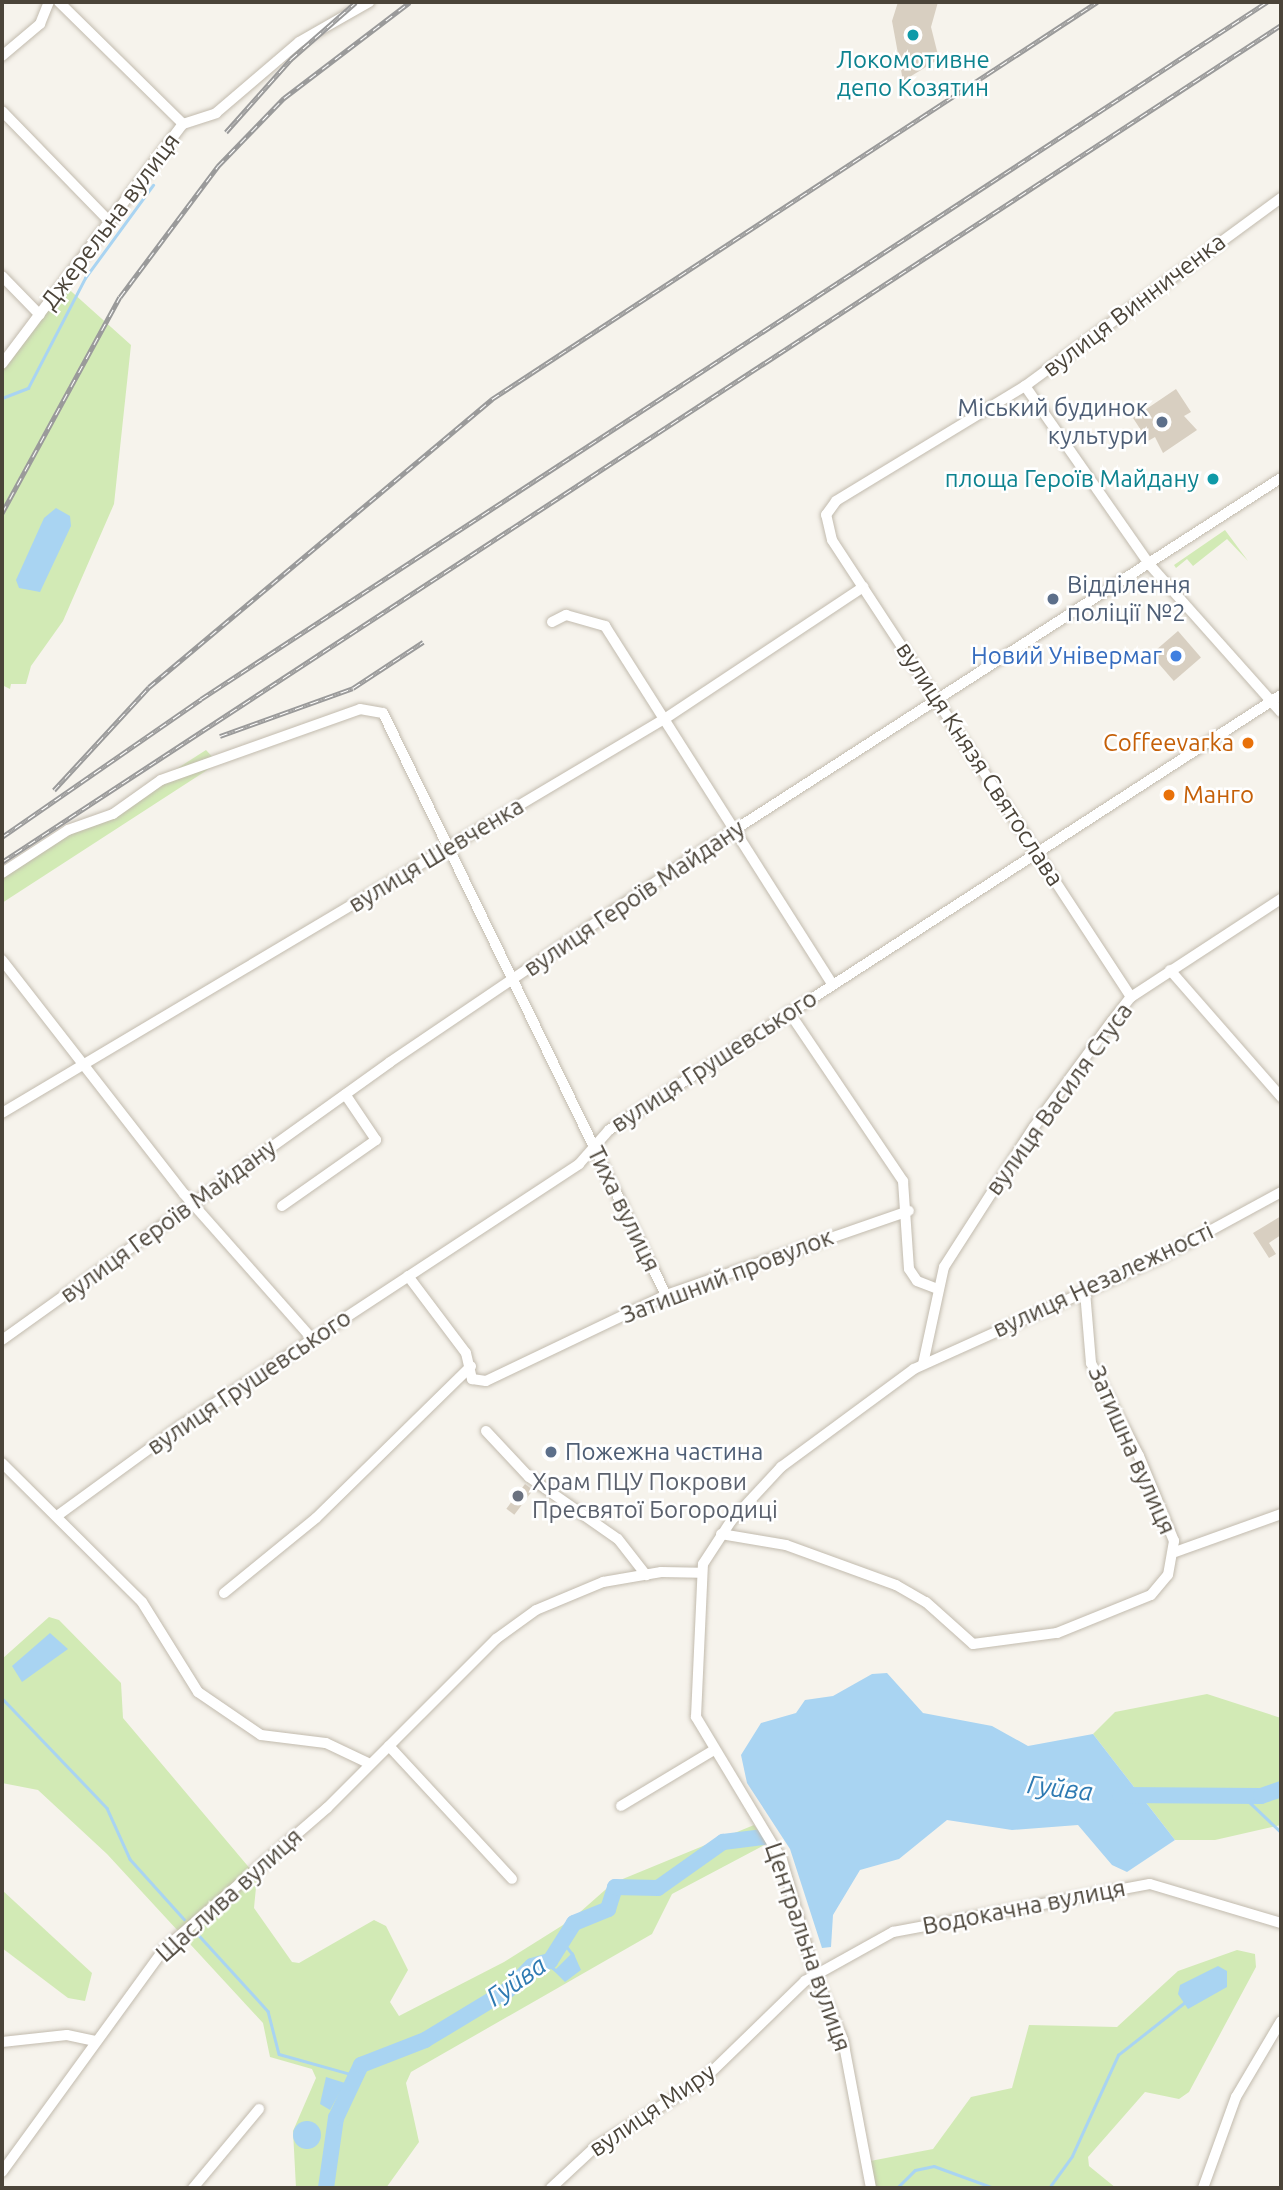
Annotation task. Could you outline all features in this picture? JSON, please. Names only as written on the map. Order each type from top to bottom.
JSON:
[{"type":"street","points":[[2,57],[40,24],[49,2]]},
{"type":"street","points":[[59,2],[183,124]]},
{"type":"street","name":"Джерельна вулиця","points":[[2,364],[183,124],[216,113],[299,42],[369,2]]},
{"type":"street","points":[[2,111],[110,222]]},
{"type":"street","name":"вулиця Винниченка","points":[[828,532],[826,515],[836,501],[1025,386],[1281,198]]},
{"type":"street","points":[[2,276],[40,315]]},
{"type":"street","points":[[1025,386],[1149,564],[1277,699],[1281,712]]},
{"type":"street","name":"вулиця Героїв Майдану","points":[[2,1340],[345,1094],[733,830],[938,701],[1281,478]]},
{"type":"street","name":"вулиця Князя Святослава","points":[[828,532],[1131,997]]},
{"type":"street","name":"вулиця Шевченка","points":[[2,1112],[666,718],[863,587]]},
{"type":"street","points":[[552,622],[566,615],[606,626],[832,984]]},
{"type":"street","name":"вулиця Грушевського","points":[[57,1516],[179,1427],[579,1164],[609,1130],[1037,850],[1277,699]]},
{"type":"street","name":"Тиха вулиця","points":[[2,873],[68,830],[113,814],[162,780],[360,709],[378,710],[388,720],[666,1295]]},
{"type":"street","name":"вулиця Василя Стуса","points":[[923,1364],[935,1288],[955,1248],[1034,1127],[1131,997],[1281,899]]},
{"type":"street","points":[[2,960],[193,1201],[313,1340]]},
{"type":"street","points":[[1170,970],[1281,1097]]},
{"type":"street","points":[[789,1012],[903,1181],[909,1211],[911,1276],[935,1288]]},
{"type":"street","points":[[282,1206],[376,1140],[345,1094]]},
{"type":"street","name":"вулиця Незалежності","points":[[923,1364],[1085,1292],[1281,1192]]},
{"type":"street","name":"Затишний провулок","points":[[471,1366],[472,1379],[486,1381],[666,1295],[909,1211]]},
{"type":"street","points":[[224,1593],[316,1518],[471,1366],[408,1276]]},
{"type":"street","name":"Затишна вулиця","points":[[721,1534],[786,1545],[896,1585],[926,1602],[967,1641],[982,1645],[1057,1633],[1133,1605],[1160,1587],[1175,1552],[1139,1456],[1091,1363],[1085,1292]]},
{"type":"street","name":"Центральна вулиця","points":[[871,2188],[843,2040],[816,1975],[778,1849],[712,1751],[694,1701],[700,1573],[721,1534],[781,1467],[923,1364]]},
{"type":"street","points":[[486,1431],[530,1477],[618,1539],[646,1575]]},
{"type":"street","points":[[2,1463],[142,1602],[192,1685],[214,1704],[261,1735],[326,1743],[370,1764]]},
{"type":"street","points":[[1175,1552],[1281,1514]]},
{"type":"street","name":"Щаслива вулиця","points":[[2,2172],[163,1950],[370,1764],[477,1656],[536,1610],[603,1582],[646,1575],[700,1573]]},
{"type":"street","points":[[389,1746],[512,1879]]},
{"type":"street","points":[[621,1806],[712,1751]]},
{"type":"street","name":"Водокачна вулиця","points":[[816,1975],[893,1932],[1129,1885],[1181,1891],[1281,1923]]},
{"type":"street","name":"вулиця Миру","points":[[551,2188],[594,2148],[698,2084],[816,1975]]},
{"type":"street","points":[[1203,2188],[1236,2096],[1281,2021]]},
{"type":"street","points":[[2,2042],[67,2035],[96,2041]]},
{"type":"street","points":[[193,2188],[259,2109]]},
{"type":"green space","points":[[63,284],[131,345],[114,504],[63,621],[31,666],[26,684],[11,684],[10,689],[2,685],[2,364]]},
{"type":"green space","points":[[1225,530],[1248,561],[1227,539],[1193,566],[1187,559],[1176,568],[1174,565]]},
{"type":"green space","points":[[206,750],[218,763],[2,903],[2,873],[20,860],[97,820]]},
{"type":"green space","points":[[49,1617],[59,1620],[121,1683],[123,1718],[257,1877],[254,1908],[292,1962],[299,1963],[374,1920],[386,1926],[408,1970],[390,2002],[399,2016],[504,1962],[571,1920],[613,1883],[754,1825],[768,1843],[672,1894],[652,1934],[411,2072],[406,2083],[419,2142],[386,2188],[296,2188],[293,2131],[316,2078],[312,2069],[270,2057],[263,2023],[107,1854],[38,1790],[2,1783],[2,1659]]},
{"type":"green space","points":[[1207,1694],[1281,1718],[1281,1825],[1215,1840],[1175,1840],[1093,1734],[1115,1712]]},
{"type":"green space","points":[[2,1890],[92,1973],[85,2001],[68,1998],[2,1948]]},
{"type":"green space","points":[[1237,1950],[1255,1954],[1256,1967],[1189,2092],[1179,2099],[1145,2092],[1088,2157],[1089,2166],[1116,2188],[871,2188],[865,2162],[933,2149],[971,2097],[1012,2088],[1029,2025],[1117,2027],[1178,1971]]},
{"type":"water","points":[[56,508],[70,516],[71,526],[40,592],[19,588],[16,580],[44,518]]},
{"type":"water","points":[[50,1633],[68,1649],[22,1682],[12,1666]]},
{"type":"water","points":[[887,1673],[923,1713],[992,1726],[1028,1746],[1093,1734],[1175,1840],[1127,1872],[1112,1865],[1078,1825],[1012,1830],[947,1820],[899,1859],[860,1870],[833,1915],[831,1947],[822,1948],[790,1849],[747,1783],[741,1755],[761,1723],[796,1713],[805,1700],[833,1696],[872,1674]]},
{"type":"water","points":[[573,1952],[581,1970],[565,1982],[554,1971]]},
{"type":"water","points":[[1218,1966],[1227,1971],[1227,1987],[1188,2009],[1178,1994],[1180,1985]]},
{"type":"water","points":[[326,2077],[345,2083],[330,2110],[320,2104]]},
{"type":"water","points":[[307,2121],[317,2125],[321,2135],[317,2145],[307,2149],[297,2145],[293,2135],[297,2125]]},
{"type":"building","name":"Локомотивне депо Козятин","points":[[898,2],[938,2],[931,27],[939,59],[903,81],[892,21]]},
{"type":"building","name":"Міський будинок культури","points":[[1176,389],[1191,412],[1184,416],[1197,430],[1163,453],[1155,437],[1148,441],[1133,418]]},
{"type":"building","name":"Новий Універмаг","points":[[1178,631],[1201,657],[1174,681],[1151,655]]},
{"type":"building","points":[[1281,1216],[1281,1235],[1269,1243],[1276,1254],[1269,1258],[1253,1233]]},
{"type":"building","points":[[525,1484],[533,1490],[514,1515],[506,1509]]},
{"type":"waterway","points":[[2,398],[28,388],[85,278],[153,185]]},
{"type":"waterway","points":[[2,1698],[107,1808],[130,1859],[184,1919]]},
{"type":"waterway","name":"Гуйва","points":[[1120,1795],[1261,1796],[1281,1789]]},
{"type":"waterway","points":[[1243,1796],[1281,1832]]},
{"type":"waterway","name":"Гуйва","points":[[326,2188],[336,2118],[361,2065],[425,2040],[508,1990],[532,1966],[550,1961],[574,1923],[608,1909],[615,1887],[658,1888],[723,1842],[764,1837]]},
{"type":"waterway","points":[[196,1932],[268,2011],[279,2054],[354,2075]]},
{"type":"waterway","points":[[563,1942],[573,1955]]},
{"type":"waterway","points":[[546,1963],[557,1971]]},
{"type":"waterway","points":[[1049,2188],[1072,2156],[1118,2055],[1185,2002]]},
{"type":"waterway","points":[[897,2188],[915,2170],[934,2166],[994,2188]]},
{"type":"railway","points":[[226,132],[291,59],[356,2]]},
{"type":"railway","points":[[2,513],[120,297],[218,166],[284,98],[410,2]]},
{"type":"railway","points":[[54,790],[149,687],[492,399],[1097,2]]},
{"type":"railway","points":[[2,837],[201,699],[1267,2]]},
{"type":"railway","points":[[2,862],[1281,25]]},
{"type":"railway","points":[[220,736],[353,688],[423,642]]},
{"type":"place","name":"Локомотивне депо Козятин","points":[[913,35]]},
{"type":"place","name":"Міський будинок культури","points":[[1162,422]]},
{"type":"place","name":"площа Героїв Майдану","points":[[1213,479]]},
{"type":"place","name":"Відділення поліції №2","points":[[1053,599]]},
{"type":"place","name":"Новий Універмаг","points":[[1176,656]]},
{"type":"place","name":"Coffeevarka","points":[[1248,743]]},
{"type":"place","name":"Манго","points":[[1169,795]]},
{"type":"place","name":"Пожежна частина","points":[[551,1452]]},
{"type":"place","name":"Храм ПЦУ Покрови Пресвятої Богородиці","points":[[518,1496]]}]
